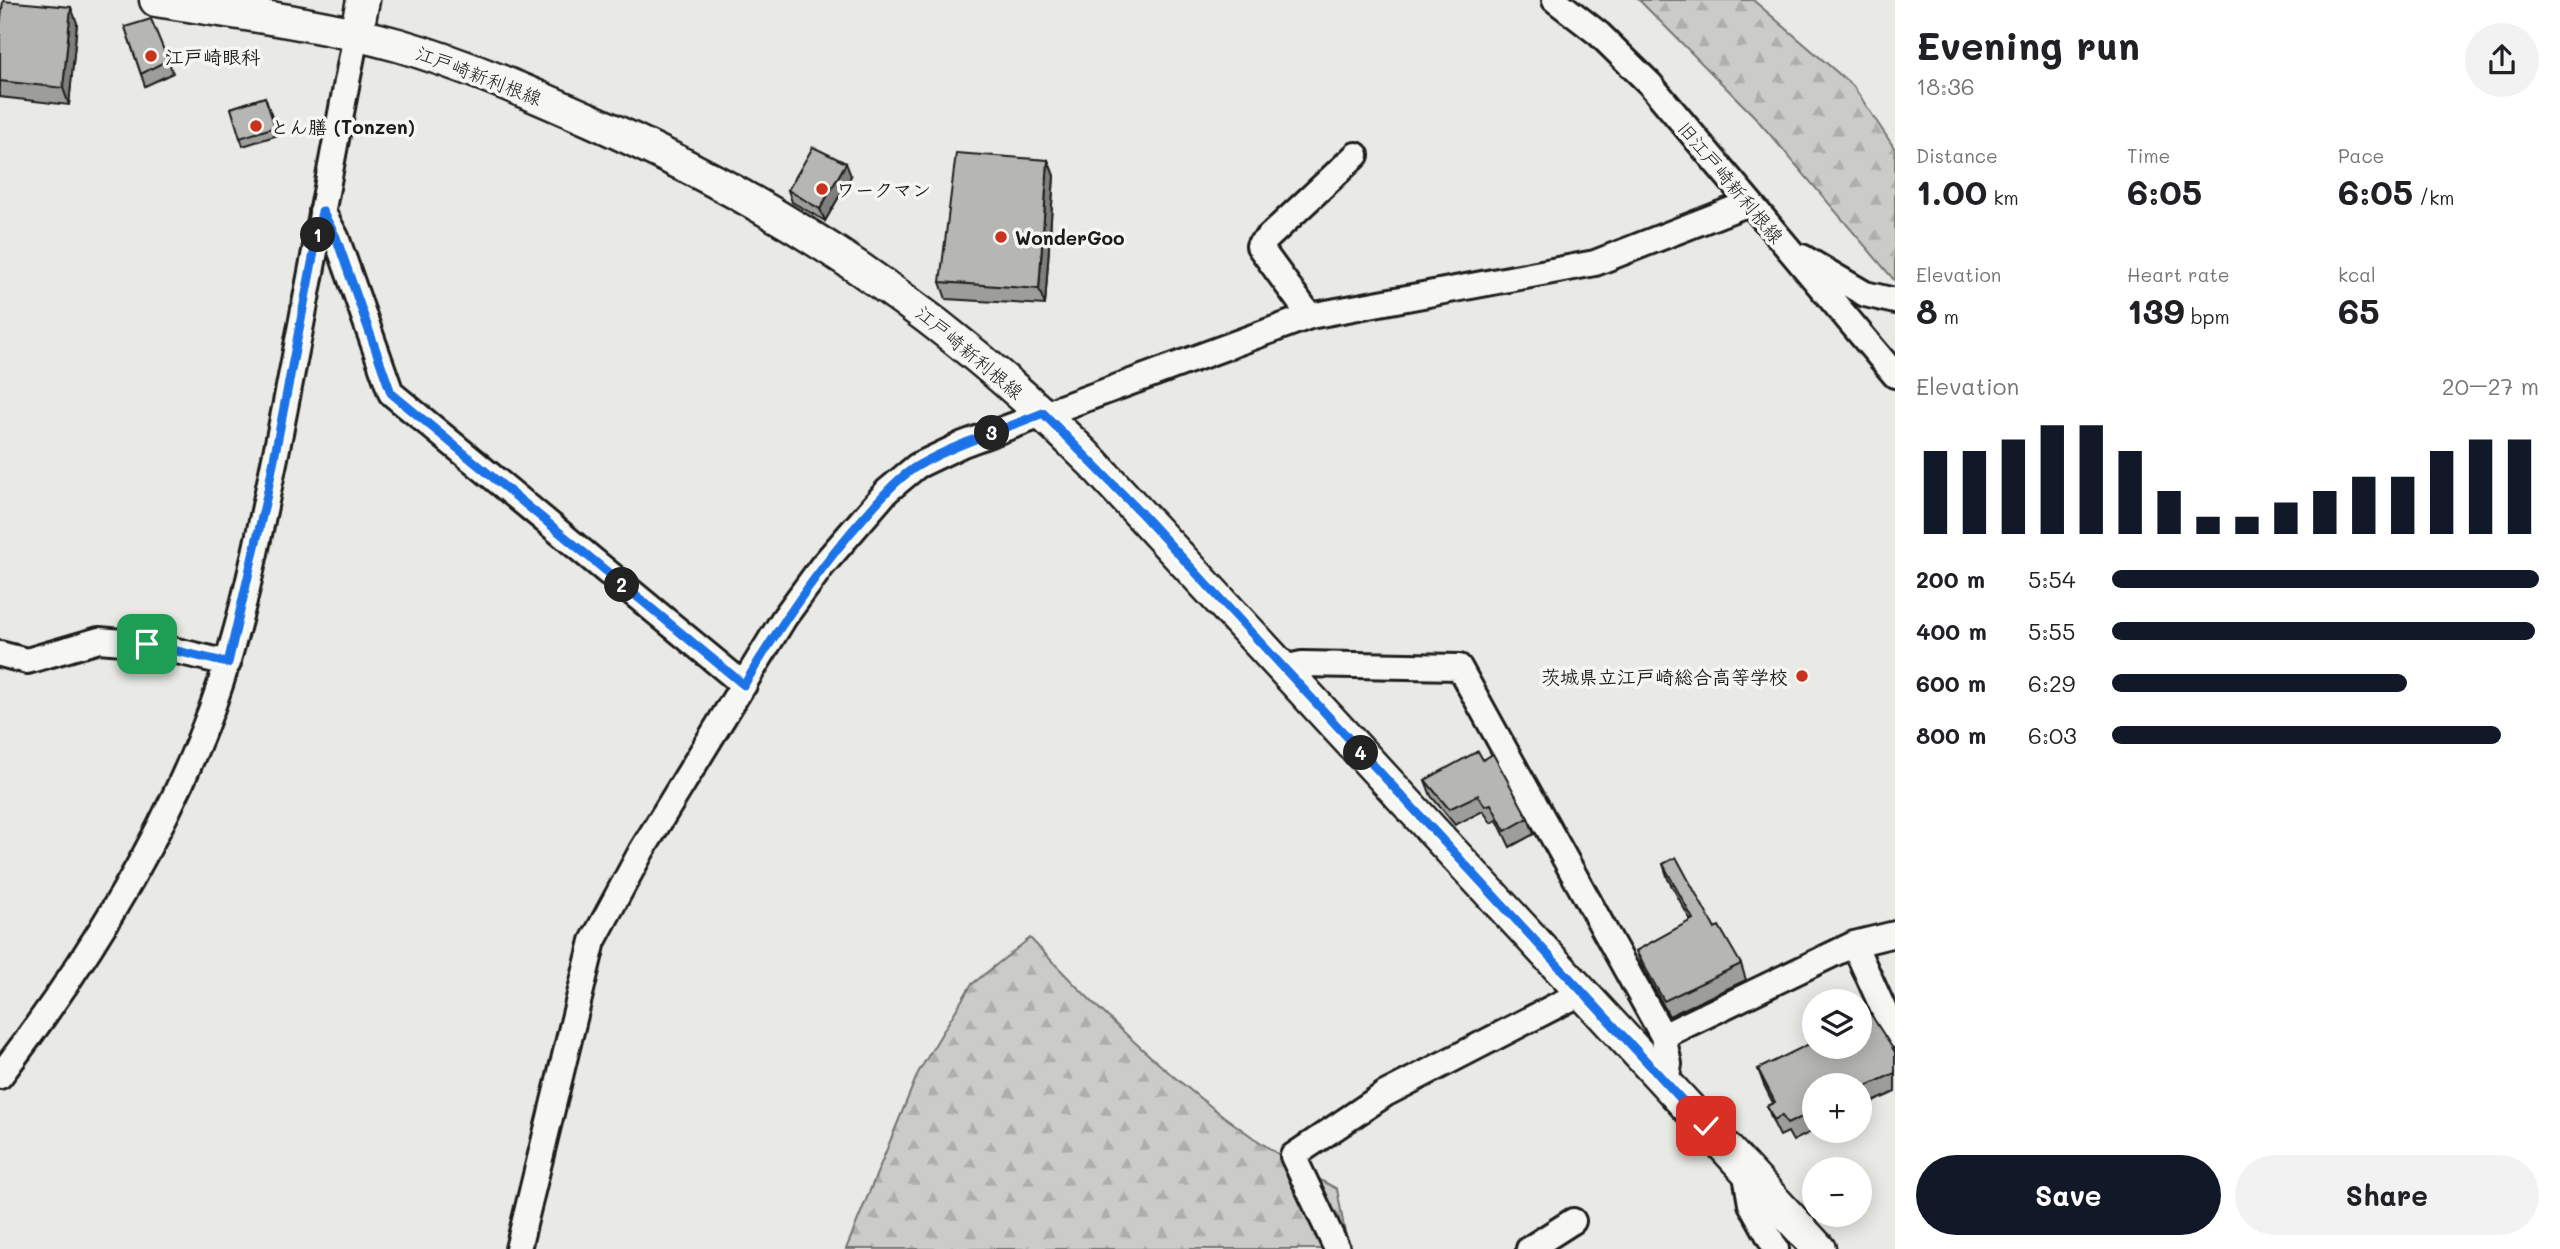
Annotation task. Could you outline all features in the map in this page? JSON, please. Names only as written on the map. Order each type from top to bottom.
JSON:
[{"type":"main road","name":"江戸崎新利根線","points":[[156,0],[356,35],[441,58],[497,79],[700,172],[839,252],[893,289],[1043,413],[1140,512],[1819,1249]]},
{"type":"main road","points":[[356,35],[363,0]]},
{"type":"street","name":"旧江戸崎新利根線","points":[[1555,0],[1599,34],[1650,84],[1895,375]]},
{"type":"street","points":[[1569,0],[1599,34]]},
{"type":"street","points":[[0,1076],[30,1036],[127,888],[179,784],[228,663],[252,567],[356,35]]},
{"type":"street","points":[[1310,316],[1259,246],[1356,155]]},
{"type":"street","points":[[518,1249],[593,941],[642,850],[784,618],[822,566],[887,491],[917,466],[963,444],[1310,316],[1595,263],[1749,202]]},
{"type":"street","points":[[322,211],[336,237],[391,393],[744,685]]},
{"type":"street","points":[[1786,248],[1865,294],[1895,302]]},
{"type":"street","points":[[0,654],[27,661],[99,640],[147,644],[228,663]]},
{"type":"street","points":[[1283,668],[1302,664],[1459,667],[1663,1036],[1669,1064],[1666,1083]]},
{"type":"street","points":[[1663,1036],[1854,944],[1895,934]]},
{"type":"street","points":[[1854,944],[1895,1035]]},
{"type":"street","points":[[1338,1249],[1293,1156],[1385,1094],[1581,993]]},
{"type":"street","points":[[1745,1169],[1751,1204],[1776,1249]]},
{"type":"street","points":[[1529,1249],[1573,1222]]},
{"type":"green space","points":[[1639,0],[1753,0],[1853,86],[1895,149],[1895,281],[1755,117]]},
{"type":"green space","points":[[1030,938],[1100,1009],[1173,1076],[1252,1137],[1337,1189],[1348,1249],[846,1249],[918,1073],[971,985]]},
{"type":"building","points":[[3,1],[71,7],[63,88],[0,81]]},
{"type":"building","name":"江戸崎眼科","points":[[151,19],[168,60],[141,74],[125,27]]},
{"type":"building","name":"とん膳 (Tonzen)","points":[[265,97],[275,127],[240,138],[231,108]]},
{"type":"building","name":"ワークマン","points":[[813,147],[846,163],[820,209],[788,190]]},
{"type":"building","name":"WonderGoo","points":[[956,153],[1048,160],[1039,289],[940,282]]},
{"type":"building","points":[[1478,751],[1483,760],[1493,754],[1528,818],[1505,831],[1491,804],[1485,806],[1478,795],[1449,809],[1425,780]]},
{"type":"building","points":[[1676,857],[1715,929],[1719,926],[1741,964],[1664,1001],[1636,951],[1693,919],[1663,864]]},
{"type":"building","points":[[1872,1016],[1895,1052],[1895,1073],[1872,1084],[1872,1073],[1802,1073],[1802,1117],[1787,1124],[1782,1115],[1774,1120],[1767,1106],[1775,1102],[1758,1069],[1802,1047],[1802,1059],[1872,1059]]},
{"type":"place","name":"江戸崎眼科","points":[[151,56]]},
{"type":"place","name":"とん膳 (Tonzen)","points":[[256,126]]},
{"type":"place","name":"ワークマン","points":[[822,189]]},
{"type":"place","name":"WonderGoo","points":[[1001,237]]},
{"type":"place","name":"茨城県立江戸崎総合高等学校","points":[[1802,676]]},
{"type":"route","points":[[147,644],[228,663],[252,567],[297,351],[322,211],[336,237],[391,393],[744,685],[784,618],[822,566],[887,491],[917,466],[963,444],[1043,413],[1140,512],[1706,1126]]}]
